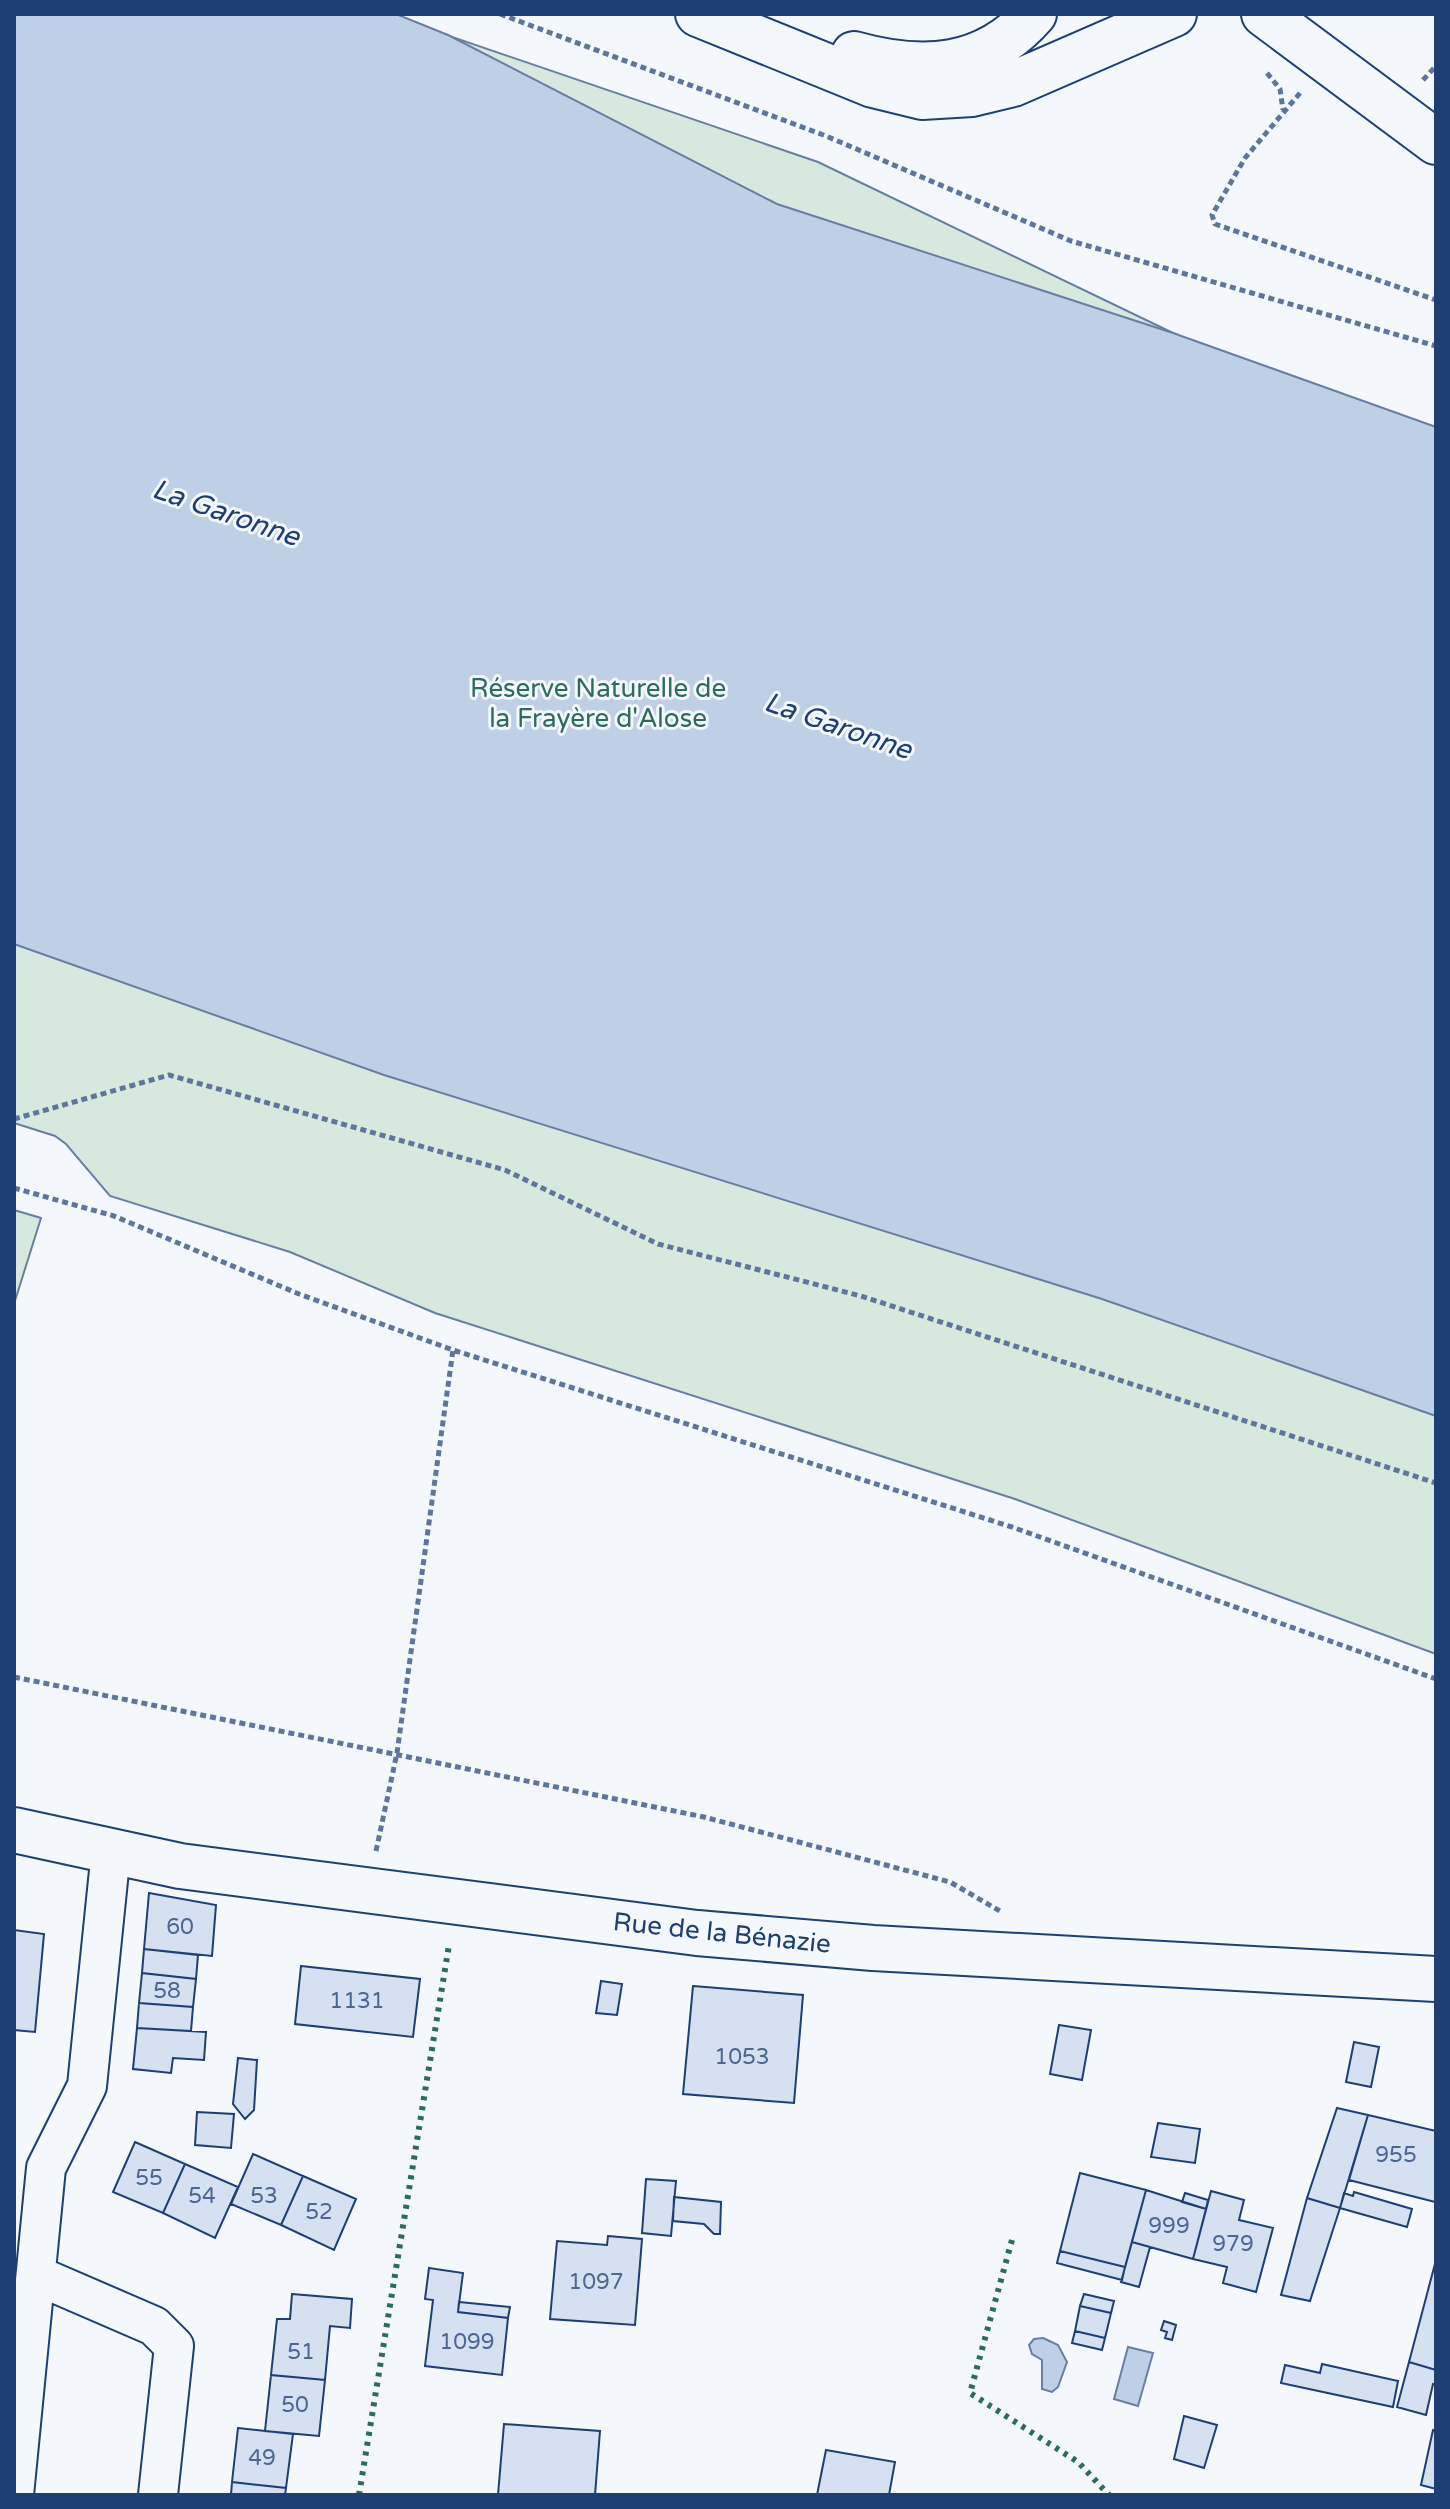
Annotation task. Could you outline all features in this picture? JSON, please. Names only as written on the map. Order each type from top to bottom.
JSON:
[{"type":"street","points":[[704,16],[887,61],[946,65],[985,54],[1034,14]]},
{"type":"street","points":[[704,16],[759,42],[873,85],[922,97],[972,94],[1013,84],[1174,14]]},
{"type":"street","points":[[1264,14],[1436,142]]},
{"type":"street","name":"Rue de la Bénazie","points":[[14,1830],[180,1866],[697,1933],[873,1948],[1436,1979]]},
{"type":"street","points":[[14,2495],[46,2168],[87,2086],[90,2073],[111,1851]]},
{"type":"street","points":[[36,2275],[154,2326],[174,2346],[158,2495]]},
{"type":"path","points":[[500,14],[826,136],[1071,241],[1436,346]]},
{"type":"path","points":[[1312,101],[1300,93],[1245,158],[1212,215],[1215,224],[1436,300]]},
{"type":"path","points":[[14,1119],[169,1075],[505,1170],[658,1244],[861,1296],[1436,1483]]},
{"type":"path","points":[[14,1188],[114,1216],[299,1294],[453,1350],[1012,1527],[1436,1679]]},
{"type":"path","points":[[368,1891],[397,1753],[453,1350]]},
{"type":"path","points":[[14,1677],[704,1817],[950,1882],[1004,1913]]},
{"type":"green space","name":"Réserve Naturelle de la Frayère d'Alose","points":[[14,14],[385,14],[818,162],[1173,333],[1436,450],[1436,1654],[1015,1499],[435,1313],[290,1252],[110,1196],[66,1144],[55,1136],[14,1123]]},
{"type":"green space","points":[[14,1210],[41,1218],[14,1304]]},
{"type":"water","name":"Réserve Naturelle de la Frayère d'Alose","points":[[14,14],[396,14],[448,35],[777,204],[1173,333],[1436,427],[1436,1416],[1102,1299],[384,1075],[14,944]]},
{"type":"water","points":[[1043,2338],[1058,2345],[1067,2362],[1058,2387],[1052,2392],[1042,2389],[1042,2360],[1032,2354],[1029,2345],[1034,2339]]},
{"type":"water","points":[[1128,2347],[1153,2353],[1138,2406],[1114,2399]]},
{"type":"building","points":[[149,1893],[216,1905],[212,1956],[144,1949]]},
{"type":"building","points":[[14,1930],[44,1934],[35,2032],[14,2030]]},
{"type":"building","points":[[144,1949],[198,1955],[196,1979],[142,1973]]},
{"type":"building","points":[[301,1966],[420,1979],[413,2037],[295,2024]]},
{"type":"building","points":[[142,1973],[196,1979],[193,2007],[139,2003]]},
{"type":"building","points":[[601,1981],[622,1984],[617,2015],[596,2013]]},
{"type":"building","points":[[693,1986],[803,1995],[794,2103],[683,2094]]},
{"type":"building","points":[[139,2003],[193,2007],[191,2031],[137,2028]]},
{"type":"building","points":[[1059,2025],[1091,2030],[1082,2080],[1050,2074]]},
{"type":"building","points":[[137,2028],[206,2032],[204,2060],[173,2058],[171,2073],[133,2069]]},
{"type":"building","points":[[1354,2042],[1379,2047],[1371,2087],[1346,2082]]},
{"type":"building","points":[[238,2058],[257,2060],[254,2110],[245,2119],[233,2104]]},
{"type":"building","points":[[1337,2108],[1368,2115],[1340,2208],[1307,2198]]},
{"type":"building","points":[[197,2112],[234,2114],[231,2148],[195,2145]]},
{"type":"building","points":[[1368,2115],[1436,2131],[1435,2202],[1349,2180]]},
{"type":"building","points":[[1158,2123],[1200,2129],[1195,2163],[1151,2157]]},
{"type":"building","points":[[135,2142],[185,2164],[163,2213],[113,2192]]},
{"type":"building","points":[[253,2154],[303,2176],[281,2225],[231,2204]]},
{"type":"building","points":[[185,2164],[238,2187],[215,2238],[163,2213]]},
{"type":"building","points":[[1080,2173],[1146,2190],[1125,2267],[1060,2251]]},
{"type":"building","points":[[303,2176],[356,2199],[334,2250],[281,2225]]},
{"type":"building","points":[[646,2179],[676,2181],[671,2236],[642,2233]]},
{"type":"building","points":[[1146,2190],[1206,2209],[1193,2259],[1132,2242]]},
{"type":"building","points":[[1211,2191],[1244,2200],[1239,2220],[1273,2228],[1256,2292],[1223,2283],[1227,2267],[1193,2259]]},
{"type":"building","points":[[1354,2192],[1412,2209],[1407,2227],[1340,2208],[1344,2193],[1353,2196]]},
{"type":"building","points":[[1185,2193],[1208,2200],[1206,2209],[1182,2202]]},
{"type":"building","points":[[674,2197],[721,2202],[720,2234],[714,2234],[704,2224],[673,2221]]},
{"type":"building","points":[[1307,2198],[1340,2208],[1310,2301],[1281,2295]]},
{"type":"building","points":[[608,2236],[642,2239],[635,2325],[550,2319],[557,2241],[607,2245]]},
{"type":"building","points":[[1132,2242],[1150,2247],[1139,2287],[1121,2282]]},
{"type":"building","points":[[1060,2251],[1125,2267],[1122,2280],[1057,2263]]},
{"type":"building","points":[[1436,2260],[1436,2370],[1409,2362]]},
{"type":"building","points":[[429,2268],[463,2273],[458,2312],[508,2318],[502,2375],[425,2366],[433,2300],[425,2299]]},
{"type":"building","points":[[292,2294],[352,2299],[350,2328],[330,2326],[325,2380],[271,2375],[277,2319],[290,2319]]},
{"type":"building","points":[[1084,2294],[1114,2301],[1111,2313],[1080,2306]]},
{"type":"building","points":[[459,2302],[510,2307],[508,2318],[458,2312]]},
{"type":"building","points":[[1080,2306],[1111,2313],[1105,2338],[1075,2331]]},
{"type":"building","points":[[1164,2321],[1176,2325],[1172,2340],[1165,2338],[1167,2332],[1161,2330]]},
{"type":"building","points":[[1075,2331],[1105,2338],[1102,2350],[1072,2343]]},
{"type":"building","points":[[1409,2362],[1436,2370],[1436,2385],[1433,2384],[1426,2415],[1397,2407]]},
{"type":"building","points":[[1322,2364],[1398,2381],[1393,2407],[1281,2383],[1285,2365],[1320,2373]]},
{"type":"building","points":[[271,2375],[325,2380],[319,2436],[265,2431]]},
{"type":"building","points":[[1184,2416],[1217,2425],[1204,2468],[1174,2459]]},
{"type":"building","points":[[504,2424],[600,2431],[595,2495],[498,2495]]},
{"type":"building","points":[[238,2428],[293,2434],[286,2488],[232,2482]]},
{"type":"building","points":[[1433,2430],[1436,2431],[1436,2489],[1421,2485]]},
{"type":"building","points":[[826,2450],[895,2462],[889,2495],[817,2495]]},
{"type":"building","points":[[232,2482],[286,2488],[285,2495],[231,2495]]},
{"type":"hedge","points":[[359,2495],[449,1945]]},
{"type":"hedge","points":[[1012,2240],[970,2393],[1078,2462],[1109,2495]]},
{"type":"water label","name":"La Garonne","points":[[226,513]]},
{"type":"water label","name":"La Garonne","points":[[838,726]]}]
